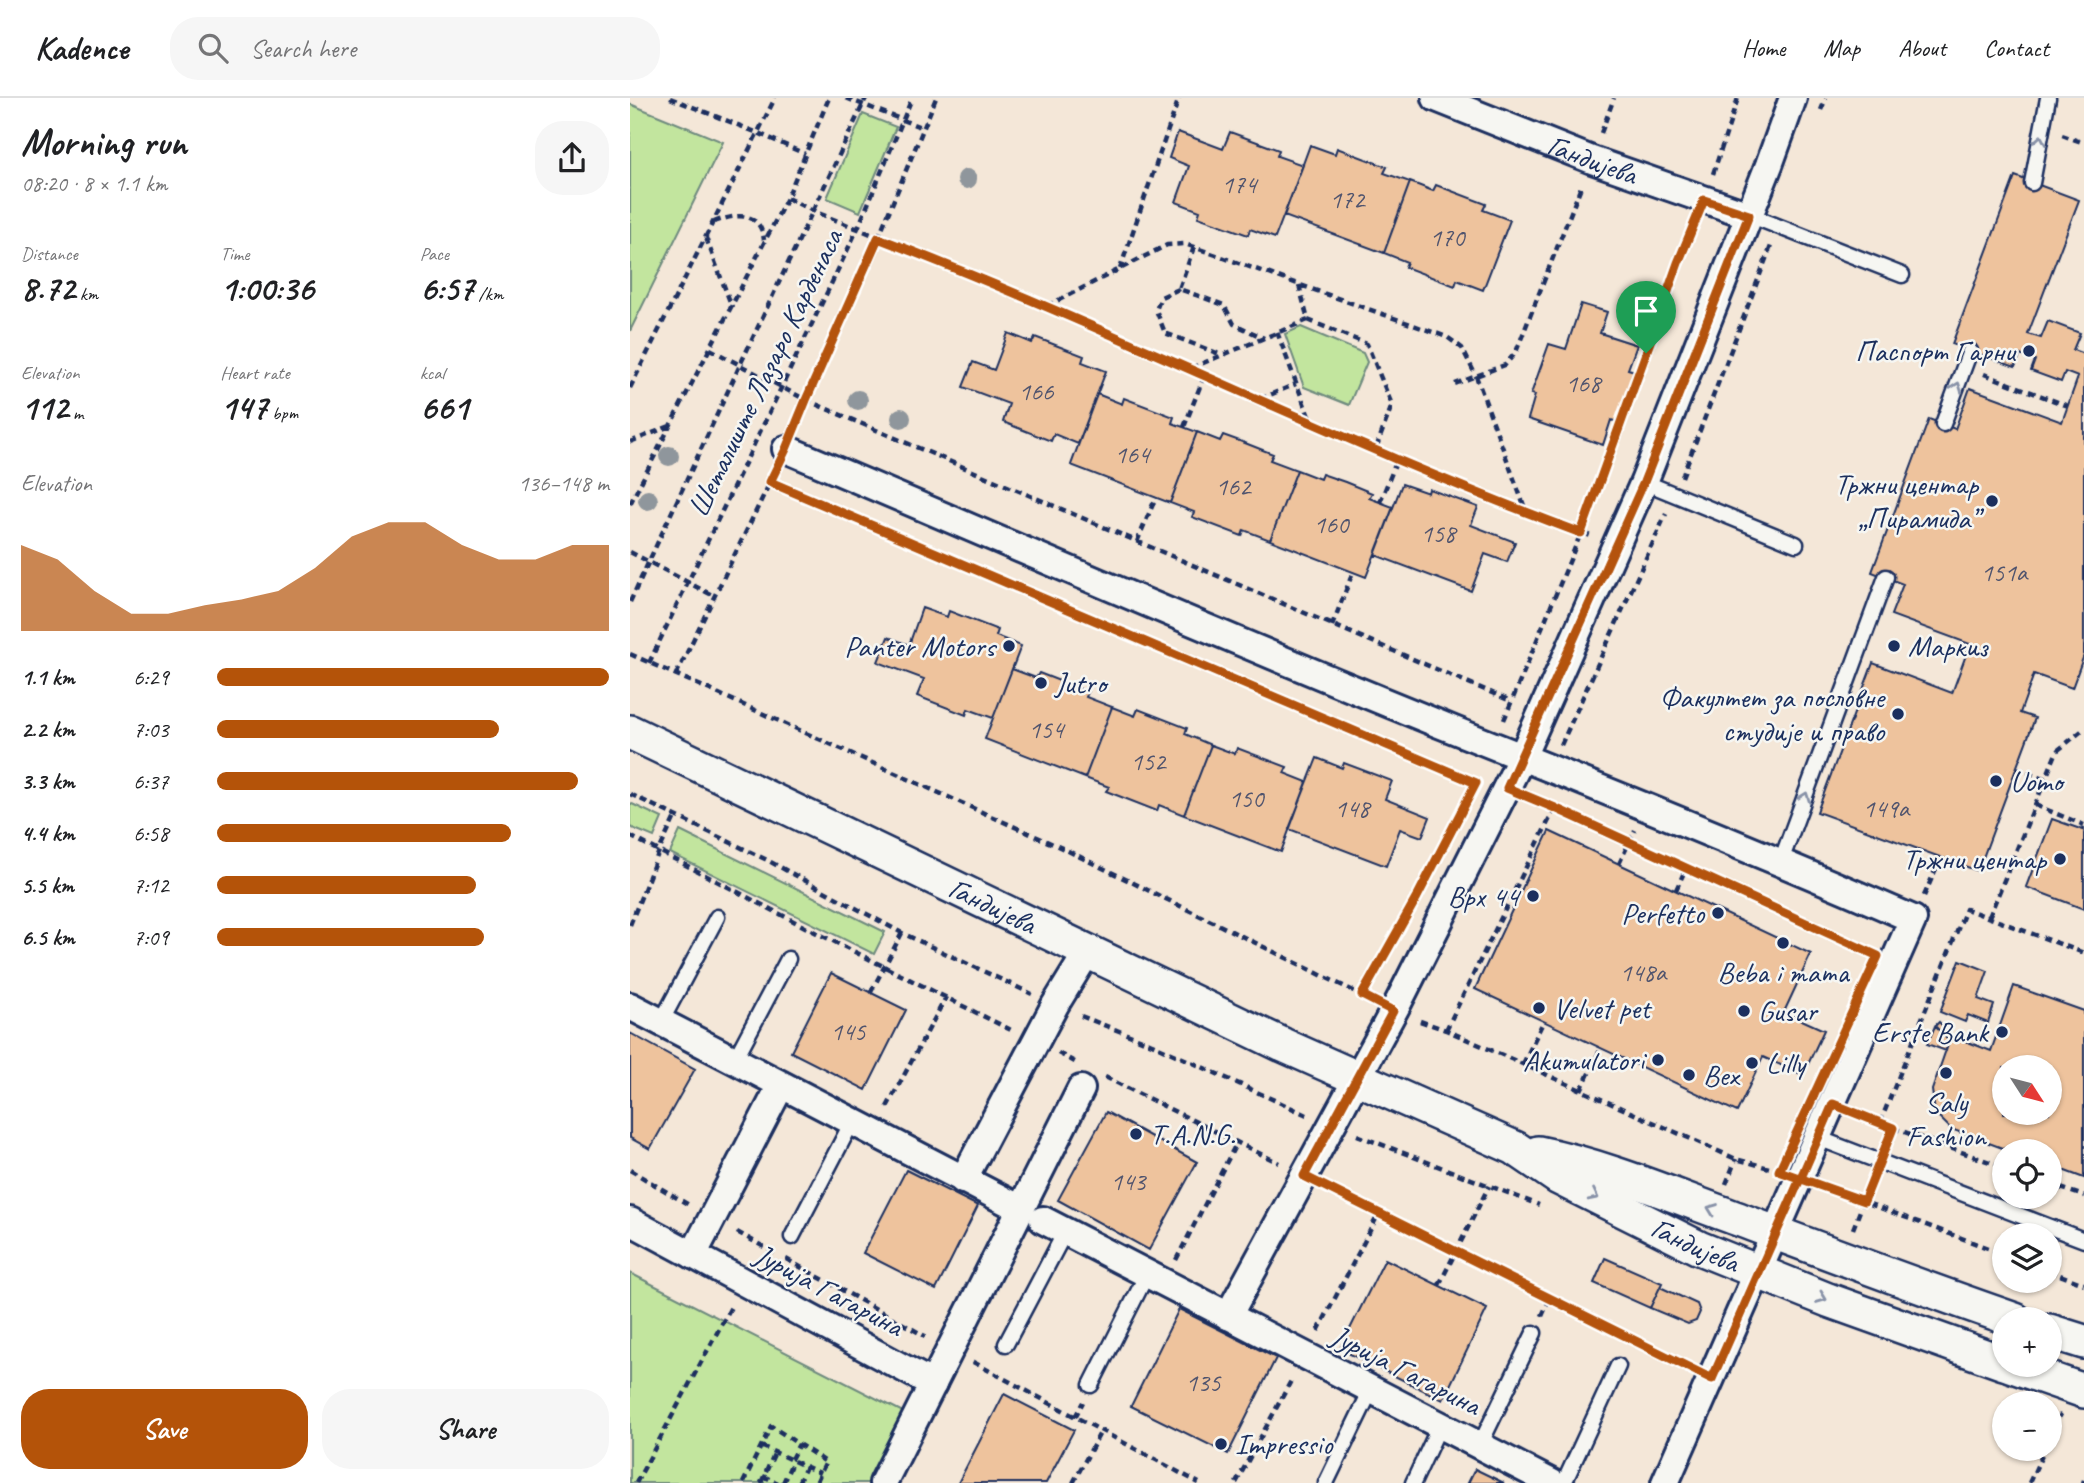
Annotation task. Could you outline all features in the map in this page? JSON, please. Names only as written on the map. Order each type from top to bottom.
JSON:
[{"type":"street","name":"Гандијева","points":[[1436,98],[1592,160],[1749,215]]},
{"type":"street","points":[[1228,1316],[1393,1011],[1522,757],[1644,482],[1793,98]]},
{"type":"street","points":[[786,449],[1101,583],[1781,861],[1913,919],[1665,1483]]},
{"type":"street","name":"Гандијева","points":[[630,732],[1357,1079],[1515,1148],[1559,1178],[1699,1248],[1828,1300],[1992,1359]]},
{"type":"street","points":[[963,1180],[1055,1005],[1088,951]]},
{"type":"street","name":"Јурија Гагарина","points":[[630,1006],[1552,1483]]},
{"type":"street","points":[[883,1483],[949,1349],[1043,1220],[1086,1075]]},
{"type":"street","points":[[694,1255],[781,1085]]},
{"type":"street","name":"Гандијева","points":[[1515,1148],[1569,1159],[1992,1312]]},
{"type":"street","name":"Јурија Гагарина","points":[[630,1221],[933,1384]]},
{"type":"street","points":[[2062,1335],[2084,1342]]},
{"type":"street","points":[[2032,1377],[2074,1400]]},
{"type":"lane","points":[[2032,183],[2048,98]]},
{"type":"lane","points":[[1749,215],[1902,275]]},
{"type":"lane","points":[[1943,424],[1970,351]]},
{"type":"lane","points":[[1644,482],[1796,544]]},
{"type":"lane","points":[[1781,861],[1886,578]]},
{"type":"lane","points":[[661,1022],[716,917]]},
{"type":"lane","points":[[734,1061],[788,959]]},
{"type":"lane","points":[[792,1237],[862,1127]]},
{"type":"lane","points":[[1818,1138],[2084,1240]]},
{"type":"lane","points":[[1006,1344],[1043,1220]]},
{"type":"lane","points":[[1091,1385],[1156,1278]]},
{"type":"lane","points":[[1480,1446],[1534,1333]]},
{"type":"lane","points":[[1564,1483],[1618,1366]]},
{"type":"lane","points":[[1325,1483],[1371,1390]]},
{"type":"lane","points":[[1413,1483],[1440,1425]]},
{"type":"path","points":[[670,98],[805,154]]},
{"type":"path","points":[[630,388],[775,98]]},
{"type":"path","name":"Шеталиште Лазаро Карденаса","points":[[630,504],[787,198],[829,98]]},
{"type":"path","points":[[846,98],[923,128]]},
{"type":"path","name":"Шеталиште Лазаро Карденаса","points":[[630,602],[866,98]]},
{"type":"path","name":"Шеталиште Лазаро Карденаса","points":[[649,663],[858,228],[912,98]]},
{"type":"path","name":"Шеталиште Лазаро Карденаса","points":[[676,675],[786,449],[936,98]]},
{"type":"path","points":[[1120,268],[1179,98]]},
{"type":"path","points":[[1455,384],[1505,365],[1516,352],[1614,98]]},
{"type":"path","points":[[1470,794],[1494,745],[1581,533],[1678,263],[1704,200],[1738,98]]},
{"type":"path","points":[[787,198],[1047,306],[1397,460],[1526,512],[1615,544]]},
{"type":"path","points":[[713,223],[746,216],[754,219],[760,226],[764,240]]},
{"type":"path","points":[[706,237],[732,307]]},
{"type":"path","points":[[1047,306],[1167,246],[1185,244],[1447,337],[1462,348],[1476,376],[1526,512]]},
{"type":"path","points":[[1179,289],[1194,247]]},
{"type":"path","points":[[1298,284],[1308,320]]},
{"type":"path","points":[[1222,355],[1165,333],[1156,310],[1161,297],[1179,289],[1224,305],[1234,324],[1264,338]]},
{"type":"path","points":[[1191,368],[1308,320],[1367,344],[1392,405],[1376,451]]},
{"type":"path","points":[[1277,332],[1311,422]]},
{"type":"path","points":[[710,349],[806,400],[1511,701]]},
{"type":"path","points":[[1964,367],[2068,407]]},
{"type":"path","points":[[1184,427],[1205,374]]},
{"type":"path","points":[[1260,399],[1296,384]]},
{"type":"path","points":[[630,442],[670,426]]},
{"type":"path","points":[[1380,502],[1397,460]]},
{"type":"path","points":[[770,482],[1476,783]]},
{"type":"path","points":[[1137,542],[1156,497]]},
{"type":"path","points":[[630,552],[714,596]]},
{"type":"path","points":[[1332,626],[1353,572]]},
{"type":"path","points":[[630,654],[1064,849],[1393,1011],[1446,1030],[1736,1159],[1864,1201],[1992,1249]]},
{"type":"path","points":[[1989,917],[2057,751],[2084,729]]},
{"type":"path","points":[[2017,768],[2046,779]]},
{"type":"path","points":[[1507,788],[1878,956]]},
{"type":"path","points":[[2035,805],[2084,825]]},
{"type":"path","points":[[1619,864],[1646,807]]},
{"type":"path","points":[[1446,1030],[1555,808]]},
{"type":"path","points":[[630,925],[632,913],[675,817]]},
{"type":"path","points":[[630,836],[1036,1042],[1086,1075],[1237,1142],[1712,1379]]},
{"type":"path","points":[[1913,919],[1941,857]]},
{"type":"path","points":[[1676,890],[1686,868]]},
{"type":"path","points":[[1362,995],[1417,897]]},
{"type":"path","points":[[1880,1122],[1966,909],[2084,953]]},
{"type":"path","points":[[871,992],[902,933]]},
{"type":"path","points":[[862,1127],[946,997]]},
{"type":"path","points":[[1523,1064],[1544,1022]]},
{"type":"path","points":[[1581,1090],[1601,1048]]},
{"type":"path","points":[[1833,1104],[1992,1163]]},
{"type":"path","points":[[1842,1259],[1893,1128]]},
{"type":"path","points":[[1156,1278],[1237,1142]]},
{"type":"path","points":[[630,1170],[711,1218],[949,1349],[1199,1483]]},
{"type":"path","points":[[1439,1285],[1489,1186]]},
{"type":"path","points":[[2062,1188],[2084,1196]]},
{"type":"path","points":[[2062,1276],[2084,1284]]},
{"type":"path","points":[[636,1483],[744,1282]]},
{"type":"path","points":[[2062,1419],[2074,1400]]},
{"type":"path","points":[[743,1483],[771,1426],[826,1462],[816,1483]]},
{"type":"path","points":[[1073,1483],[1101,1431]]},
{"type":"path","points":[[764,1476],[781,1483],[799,1444]]},
{"type":"path","points":[[761,1446],[820,1473]]},
{"type":"path","points":[[761,1483],[775,1452]]},
{"type":"path","points":[[2029,1483],[2039,1461]]},
{"type":"path","points":[[798,1483],[806,1467]]},
{"type":"green space","points":[[630,104],[723,142],[630,331]]},
{"type":"green space","points":[[863,114],[896,127],[860,212],[827,198]]},
{"type":"green space","points":[[1301,327],[1363,353],[1367,362],[1349,405],[1304,387],[1285,334]]},
{"type":"green space","points":[[630,803],[662,818],[654,837],[630,827]]},
{"type":"green space","points":[[680,831],[885,932],[874,954],[670,853]]},
{"type":"green space","points":[[630,1273],[903,1412],[868,1483],[630,1483]]},
{"type":"building","points":[[1178,132],[1223,149],[1230,132],[1279,150],[1277,156],[1303,165],[1275,238],[1250,229],[1248,235],[1198,217],[1200,211],[1176,202],[1189,166],[1169,158]]},
{"type":"building","points":[[1310,145],[1335,154],[1337,148],[1387,167],[1384,173],[1410,182],[1384,253],[1284,216]]},
{"type":"building","name":"Тржни центар „Пирамида”","points":[[2015,176],[2079,200],[2028,334],[2041,338],[2048,321],[2080,333],[2073,350],[2084,354],[2084,655],[2072,688],[2034,674],[2020,713],[2035,718],[1978,871],[1817,812],[1873,663],[1952,693],[1970,644],[1891,615],[1903,584],[1872,572],[1929,419],[1955,429],[1970,388],[2062,422],[2078,377],[2065,372],[2061,382],[2031,371],[2035,360],[2020,355],[2015,367],[1952,344]]},
{"type":"building","points":[[1410,182],[1433,191],[1436,185],[1486,204],[1483,210],[1510,220],[1483,290],[1457,280],[1455,286],[1405,267],[1407,262],[1384,253]]},
{"type":"building","points":[[1581,304],[1607,312],[1600,333],[1637,345],[1628,369],[1635,371],[1618,422],[1611,420],[1603,445],[1528,419],[1535,395],[1531,394],[1549,344],[1566,349]]},
{"type":"building","points":[[1008,333],[1032,343],[1035,337],[1084,356],[1082,362],[1106,371],[1078,444],[1054,434],[1051,441],[1003,422],[1009,404],[963,387],[973,362],[994,370]]},
{"type":"building","points":[[1097,394],[1122,404],[1124,398],[1174,417],[1172,423],[1197,432],[1170,503],[1071,465]]},
{"type":"building","points":[[1197,432],[1220,441],[1223,435],[1245,443],[1273,454],[1270,460],[1297,470],[1270,540],[1244,530],[1242,536],[1192,517],[1194,512],[1170,503]]},
{"type":"building","points":[[1297,470],[1320,479],[1322,474],[1345,482],[1372,493],[1369,498],[1393,507],[1366,577],[1270,540]]},
{"type":"building","points":[[1402,484],[1428,493],[1429,489],[1478,507],[1471,525],[1515,542],[1507,562],[1485,554],[1471,591],[1375,555]]},
{"type":"building","points":[[922,608],[947,617],[949,611],[998,630],[996,636],[1021,646],[993,718],[968,709],[966,715],[917,696],[924,679],[878,662],[888,637],[909,645]]},
{"type":"building","points":[[1012,669],[1036,678],[1039,673],[1088,692],[1086,697],[1112,707],[1085,778],[985,739]]},
{"type":"building","points":[[1112,707],[1135,716],[1138,709],[1187,728],[1185,734],[1211,745],[1184,815],[1159,805],[1157,811],[1106,791],[1109,787],[1085,778]]},
{"type":"building","points":[[1211,745],[1235,754],[1237,748],[1287,767],[1284,773],[1307,782],[1281,852],[1184,815]]},
{"type":"building","points":[[1317,758],[1342,768],[1344,763],[1392,781],[1385,799],[1430,817],[1422,837],[1400,829],[1386,866],[1289,829]]},
{"type":"building","name":"Тржни центар","points":[[2052,819],[2083,830],[2084,827],[2084,909],[2026,887]]},
{"type":"building","points":[[1549,831],[1811,954],[1784,1012],[1824,1030],[1803,1075],[1763,1057],[1737,1112],[1475,989]]},
{"type":"building","points":[[1960,960],[1988,971],[1978,999],[1994,1005],[1988,1023],[1968,1015],[1965,1022],[1940,1012]]},
{"type":"building","points":[[831,973],[906,1010],[866,1090],[791,1052]]},
{"type":"building","points":[[2014,986],[2084,1011],[2084,1178],[2062,1170],[2062,1139],[1992,1139],[1992,1144],[1951,1129],[1935,1113],[1932,1090],[1949,1041],[1935,1026],[1939,1022],[1952,1036],[1991,1051]]},
{"type":"building","points":[[1935,1026],[1949,1041],[1946,1051],[1927,1044]]},
{"type":"building","points":[[630,1033],[695,1069],[650,1149],[630,1138]]},
{"type":"building","points":[[1106,1112],[1197,1162],[1149,1250],[1058,1200]]},
{"type":"building","points":[[906,1170],[978,1206],[936,1290],[863,1253]]},
{"type":"building","points":[[1605,1258],[1662,1283],[1650,1308],[1594,1283]]},
{"type":"building","points":[[1385,1259],[1487,1309],[1443,1400],[1340,1349]]},
{"type":"building","points":[[1660,1287],[1697,1304],[1700,1312],[1696,1321],[1688,1324],[1650,1308]]},
{"type":"building","points":[[1179,1309],[1276,1358],[1228,1454],[1131,1406]]},
{"type":"building","points":[[1004,1394],[1074,1430],[1046,1483],[958,1483]]},
{"type":"building","points":[[1475,1469],[1504,1483],[1468,1483]]},
{"type":"place","name":"Паспорт Гарни","points":[[2029,351]]},
{"type":"place","name":"Тржни центар „Пирамида”","points":[[1992,501]]},
{"type":"place","name":"Panter Motors","points":[[1009,646]]},
{"type":"place","name":"Маркиз","points":[[1894,646]]},
{"type":"place","name":"Jutro","points":[[1041,683]]},
{"type":"place","name":"Факултет за пословне студије и право","points":[[1898,714]]},
{"type":"place","name":"Uomo","points":[[1996,781]]},
{"type":"place","name":"Тржни центар","points":[[2060,859]]},
{"type":"place","name":"Врх 44","points":[[1533,896]]},
{"type":"place","name":"Perfetto","points":[[1718,913]]},
{"type":"place","name":"Beba i mama","points":[[1783,943]]},
{"type":"place","name":"Velvet pet","points":[[1539,1008]]},
{"type":"place","name":"Gusar","points":[[1744,1011]]},
{"type":"place","name":"Erste Bank","points":[[2002,1032]]},
{"type":"place","name":"Akumulatori","points":[[1658,1060]]},
{"type":"place","name":"Lilly","points":[[1752,1063]]},
{"type":"place","name":"Saly Fashion","points":[[1946,1073]]},
{"type":"place","name":"Bex","points":[[1689,1075]]},
{"type":"place","name":"T.A.N.G.","points":[[1136,1134]]},
{"type":"place","name":"Impressio","points":[[1221,1444]]},
{"type":"route","points":[[1646,353],[1581,533],[1376,451],[1047,306],[878,238],[770,482],[1476,783],[1362,995],[1393,1011],[1304,1176],[1712,1379],[1776,1233],[1800,1179],[1803,1173],[1833,1104],[1893,1128],[1864,1201],[1800,1179],[1779,1171],[1878,956],[1507,788],[1644,482],[1749,215],[1704,200],[1646,353]]}]
